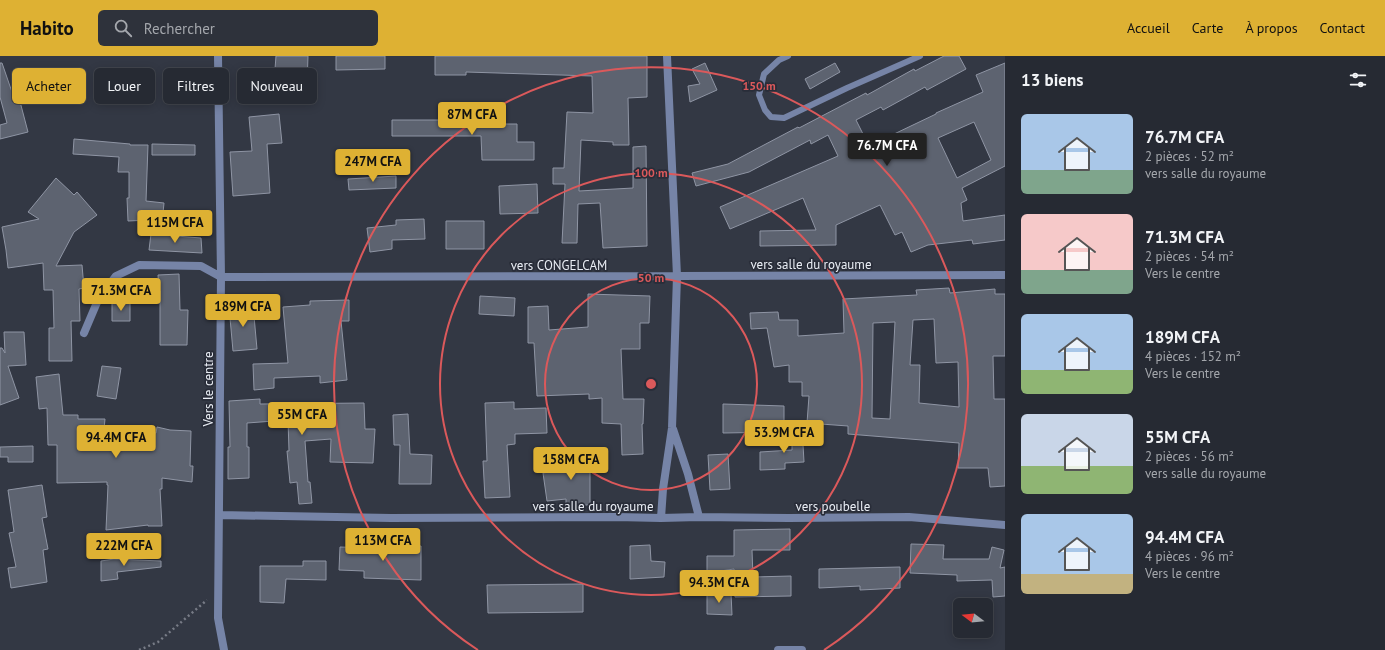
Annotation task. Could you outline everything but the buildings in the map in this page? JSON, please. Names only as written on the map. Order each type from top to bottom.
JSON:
[{"type":"street","name":"Vers le centre","points":[[218,56],[221,277],[218,618],[224,650]]},
{"type":"street","points":[[667,56],[677,276]]},
{"type":"street","points":[[84,333],[98,300],[116,276],[139,265],[201,266],[221,277]]},
{"type":"street","name":"vers salle du royaume","points":[[220,514],[391,518],[660,518],[672,428],[677,276],[1005,275]]},
{"type":"street","name":"vers CONGELCAM","points":[[221,277],[677,276]]},
{"type":"street","points":[[672,428],[688,474],[699,517]]},
{"type":"street","name":"vers poubelle","points":[[660,518],[909,517],[1005,525]]},
{"type":"street","points":[[778,650],[802,650]]},
{"type":"lane","points":[[788,56],[779,60],[764,74],[759,95],[765,110],[771,117],[784,118],[846,88],[920,56]]},
{"type":"path","points":[[138,650],[158,642],[219,590]]}]
